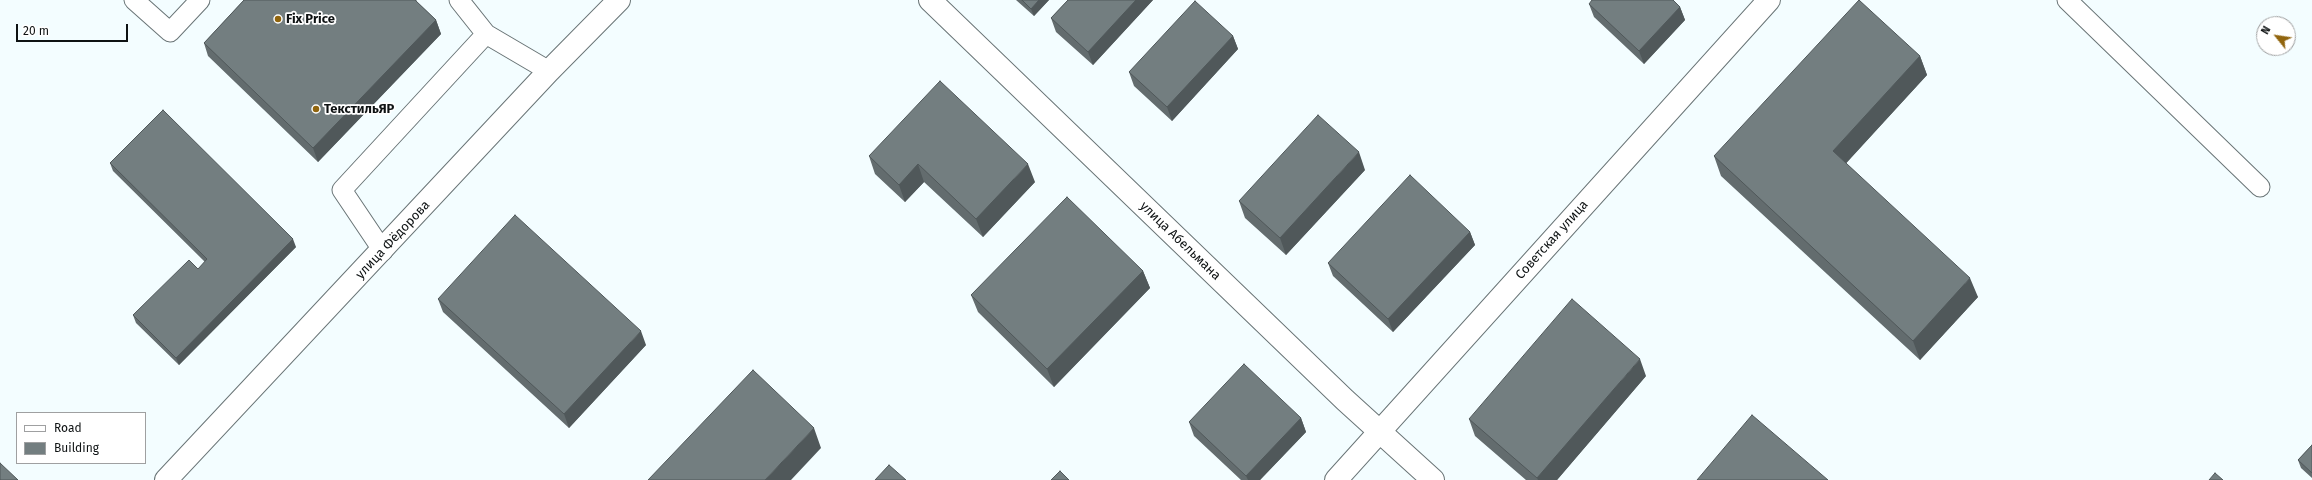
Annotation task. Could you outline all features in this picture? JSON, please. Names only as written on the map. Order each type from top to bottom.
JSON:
[{"type":"street","name":"улица Фёдорова","points":[[166,480],[549,71],[619,0]]},
{"type":"street","name":"улица Абельмана","points":[[930,0],[1379,432],[1433,480]]},
{"type":"street","name":"Советская улица","points":[[1336,480],[1768,0]]},
{"type":"lane","points":[[134,0],[170,32],[200,0]]},
{"type":"lane","points":[[460,0],[486,34],[549,71]]},
{"type":"lane","points":[[2067,0],[2260,187]]},
{"type":"lane","points":[[382,251],[342,190],[486,34]]},
{"type":"building","name":"ТекстильЯР","points":[[244,0],[415,0],[436,20],[313,148],[204,43]]},
{"type":"building","points":[[1022,0],[1039,0],[1031,9]]},
{"type":"building","points":[[1068,0],[1136,0],[1088,52],[1051,18]]},
{"type":"building","points":[[1592,0],[1673,0],[1680,7],[1639,51],[1589,4]]},
{"type":"building","points":[[1859,0],[1920,56],[1833,151],[1970,278],[1913,341],[1714,156]]},
{"type":"building","points":[[1195,1],[1233,36],[1167,107],[1129,72]]},
{"type":"building","points":[[940,81],[1028,164],[976,219],[918,164],[899,185],[869,156]]},
{"type":"building","points":[[163,110],[293,239],[176,358],[133,315],[189,260],[198,269],[207,259],[110,163]]},
{"type":"building","points":[[1318,115],[1359,152],[1280,238],[1239,201]]},
{"type":"building","points":[[1410,175],[1470,232],[1388,319],[1328,263]]},
{"type":"building","points":[[1067,197],[1143,271],[1047,369],[971,295]]},
{"type":"building","points":[[515,215],[641,331],[564,414],[438,299]]},
{"type":"building","points":[[1572,299],[1640,359],[1537,478],[1469,419]]},
{"type":"building","points":[[1244,364],[1301,418],[1246,476],[1189,422]]},
{"type":"building","points":[[753,370],[814,428],[765,480],[648,480]]},
{"type":"building","points":[[1752,415],[1828,480],[1697,480]]},
{"type":"building","points":[[2312,445],[2312,473],[2298,460]]},
{"type":"building","points":[[0,463],[18,480],[0,480]]},
{"type":"building","points":[[889,465],[906,480],[875,480]]},
{"type":"building","points":[[1060,471],[1069,480],[1051,480]]},
{"type":"building","points":[[2215,473],[2223,480],[2209,480]]},
{"type":"place","name":"Fix Price","points":[[278,19]]},
{"type":"place","name":"ТекстильЯР","points":[[316,109]]}]
